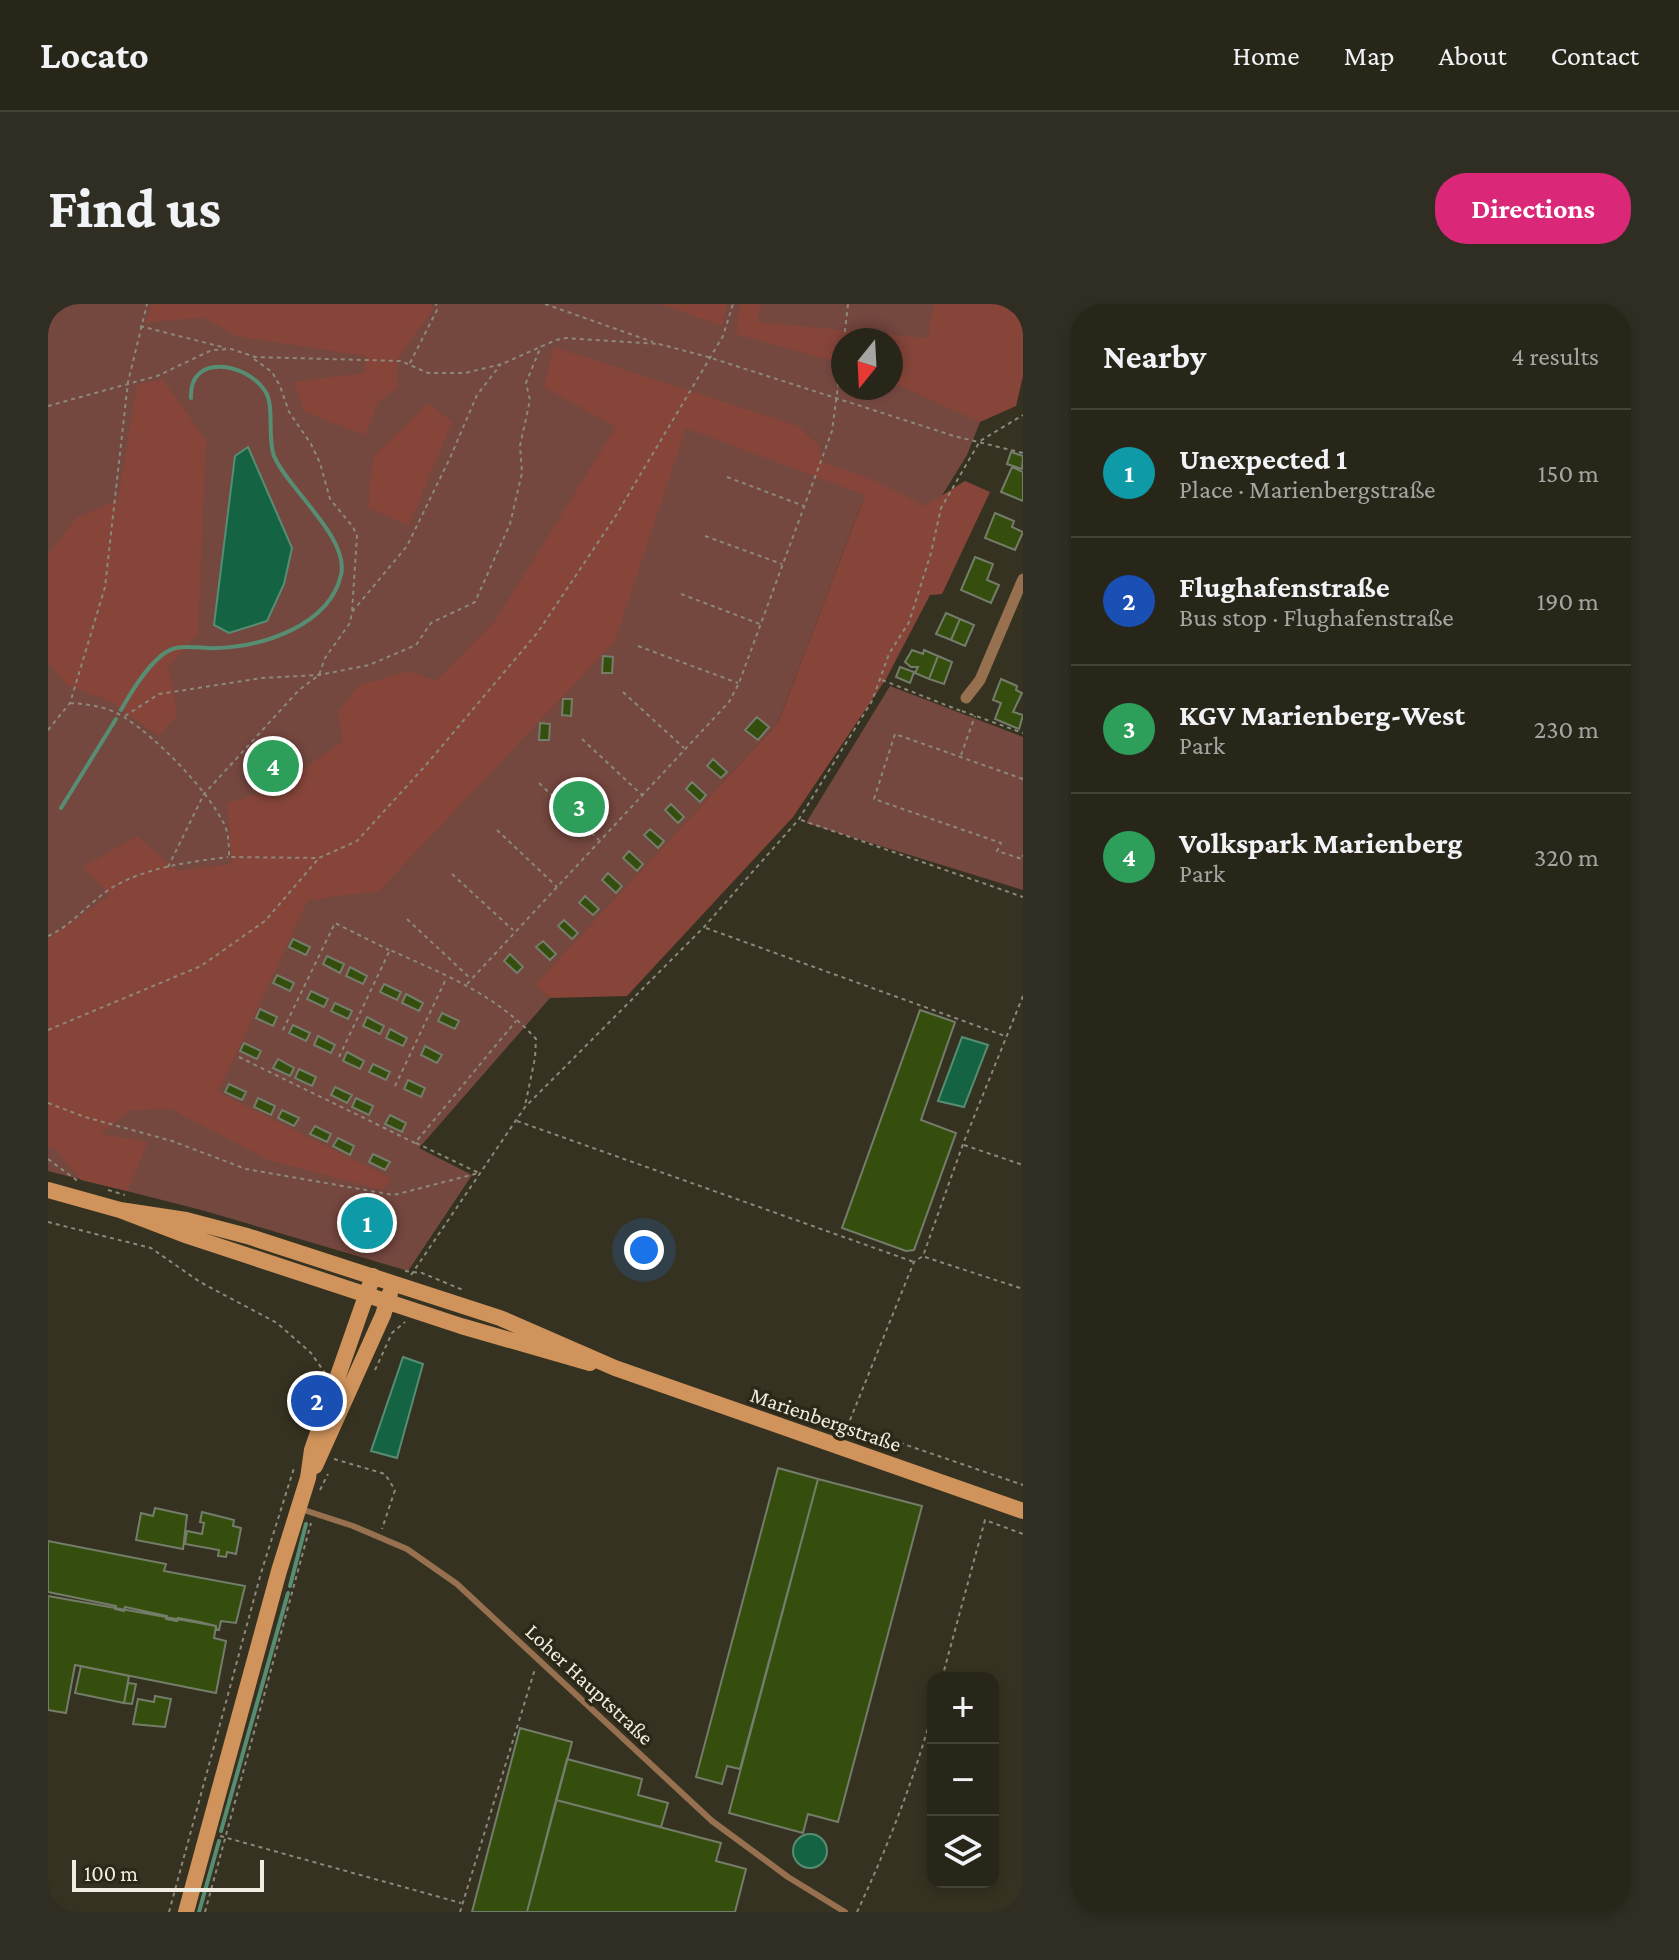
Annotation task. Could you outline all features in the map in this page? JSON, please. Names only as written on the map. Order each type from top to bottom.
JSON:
[{"type":"main road","name":"Marienbergstraße","points":[[48,1190],[120,1210],[188,1236],[388,1302],[564,1357],[615,1368]]},
{"type":"main road","name":"Marienbergstraße","points":[[120,1210],[216,1228],[500,1318],[615,1368],[1023,1511]]},
{"type":"main road","points":[[186,1912],[306,1510],[312,1450],[373,1276]]},
{"type":"main road","points":[[308,1478],[322,1453],[388,1302],[399,1285]]},
{"type":"street","points":[[966,698],[980,680],[1023,579]]},
{"type":"lane","name":"Loher Hauptstraße","points":[[306,1510],[407,1549],[457,1584],[712,1821],[788,1877],[845,1912]]},
{"type":"path","points":[[48,730],[70,703],[105,587],[128,382],[147,304]]},
{"type":"path","points":[[410,364],[437,310],[436,304]]},
{"type":"path","points":[[545,304],[658,344],[831,396]]},
{"type":"path","points":[[48,936],[114,887],[135,877],[168,867],[229,857],[319,858],[357,841],[426,765],[538,632],[615,517],[723,336],[733,304]]},
{"type":"path","points":[[845,328],[848,304]]},
{"type":"path","points":[[140,326],[231,349],[250,356],[272,372],[289,412],[320,463],[330,499],[357,536],[350,623],[325,658],[319,675],[299,690],[204,794],[168,867]]},
{"type":"path","points":[[250,356],[401,361],[428,373],[465,373],[502,364],[566,338],[658,344]]},
{"type":"path","points":[[124,717],[159,694],[262,678],[319,675],[369,665],[416,645],[431,623],[475,602],[510,524],[522,473],[520,446],[530,400],[526,383],[541,346]]},
{"type":"path","points":[[48,406],[157,376],[212,350],[231,349]]},
{"type":"path","points":[[352,612],[407,546],[477,395],[502,364]]},
{"type":"path","points":[[467,984],[729,702],[739,683],[832,431],[838,400]]},
{"type":"path","points":[[844,400],[954,436],[1023,453]]},
{"type":"path","points":[[399,1285],[412,1272],[525,1107],[704,927],[799,819],[872,701],[889,654],[909,622],[931,553],[941,508],[980,441],[1023,415]]},
{"type":"path","points":[[727,477],[805,506]]},
{"type":"path","points":[[705,536],[783,564]]},
{"type":"path","points":[[681,594],[761,624]]},
{"type":"path","points":[[638,646],[739,683]]},
{"type":"path","points":[[881,679],[1023,733]]},
{"type":"path","points":[[623,692],[686,750]]},
{"type":"path","points":[[70,703],[92,705],[124,717],[174,759],[204,794],[225,827],[229,857]]},
{"type":"path","points":[[961,757],[975,716]]},
{"type":"path","points":[[1023,779],[895,734],[874,799],[1001,843],[997,851],[1022,859],[1023,855]]},
{"type":"path","points":[[582,739],[643,796]]},
{"type":"path","points":[[539,783],[600,841]]},
{"type":"path","points":[[799,819],[1023,897]]},
{"type":"path","points":[[497,830],[558,887]]},
{"type":"path","points":[[48,1030],[201,966],[265,921],[319,858]]},
{"type":"path","points":[[452,874],[515,931]]},
{"type":"path","points":[[407,919],[471,979]]},
{"type":"path","points":[[283,1030],[335,923],[467,984],[517,1020],[536,1039],[525,1107]]},
{"type":"path","points":[[704,927],[1006,1036]]},
{"type":"path","points":[[339,1057],[390,950]]},
{"type":"path","points":[[395,1086],[447,977]]},
{"type":"path","points":[[1023,996],[963,1144],[923,1256],[914,1262],[848,1425],[1023,1485]]},
{"type":"path","points":[[415,1143],[517,1020]]},
{"type":"path","points":[[239,1057],[480,1173]]},
{"type":"path","points":[[48,1103],[85,1117],[172,1141],[246,1169],[394,1195],[480,1173]]},
{"type":"path","points":[[515,1121],[914,1262]]},
{"type":"path","points":[[963,1144],[1023,1165]]},
{"type":"path","points":[[48,1222],[151,1248],[200,1282],[277,1323],[311,1353],[334,1387]]},
{"type":"path","points":[[923,1256],[1023,1289]]},
{"type":"path","points":[[373,1375],[392,1333],[408,1320]]},
{"type":"path","points":[[322,1453],[385,1474],[395,1490],[378,1537]]},
{"type":"path","points":[[205,1912],[306,1510],[318,1496],[329,1472]]},
{"type":"path","points":[[944,1672],[985,1520],[1023,1534]]},
{"type":"path","points":[[460,1912],[538,1660]]},
{"type":"path","points":[[857,1912],[888,1847],[927,1732]]},
{"type":"path","points":[[208,1832],[462,1903]]},
{"type":"shaded area","points":[[48,304],[933,304],[929,338],[980,422],[967,455],[930,515],[865,495],[778,723],[536,985],[550,998],[419,1148],[472,1175],[408,1271],[205,1211],[48,1171]]},
{"type":"shaded area","points":[[152,304],[432,304],[433,309],[398,358],[397,388],[378,402],[365,435],[305,412],[294,382],[364,373],[366,356],[236,336],[203,317],[145,323]]},
{"type":"shaded area","points":[[660,304],[727,304],[722,326]]},
{"type":"shaded area","points":[[740,304],[760,304],[758,322],[831,329],[831,361],[736,334]]},
{"type":"shaded area","points":[[933,304],[1023,304],[1023,376],[1016,406],[980,422],[903,387],[903,336],[928,338]]},
{"type":"shaded area","points":[[554,347],[798,426],[819,446],[822,462],[868,478],[925,506],[965,481],[990,492],[942,594],[930,595],[886,679],[793,817],[627,996],[550,998],[535,985],[778,723],[865,495],[686,428],[615,641],[379,891],[308,900],[218,1092],[392,1179],[382,1190],[269,1160],[171,1109],[130,1110],[100,1134],[148,1142],[127,1191],[81,1180],[56,1150],[48,1146],[48,939],[110,895],[83,867],[137,836],[177,871],[232,864],[227,803],[275,789],[343,741],[338,712],[358,686],[409,671],[436,681],[495,621],[616,427],[544,387]]},
{"type":"shaded area","points":[[163,380],[206,440],[198,634],[168,667],[178,714],[159,736],[110,701],[67,685],[48,662],[48,555],[76,518],[118,500],[137,384]]},
{"type":"shaded area","points":[[428,403],[452,422],[409,525],[368,508],[373,457]]},
{"type":"shaded area","points":[[248,447],[292,548],[284,584],[267,621],[229,633],[214,625],[235,456]]},
{"type":"shaded area","points":[[890,686],[1023,737],[1023,890],[806,823]]},
{"type":"shaded area","points":[[962,1037],[988,1045],[964,1107],[938,1101]]},
{"type":"shaded area","points":[[403,1357],[423,1364],[397,1458],[371,1451]]},
{"type":"shaded area","points":[[810,1834],[822,1839],[827,1851],[822,1863],[810,1868],[798,1863],[793,1851],[798,1839]]},
{"type":"building","points":[[1011,452],[1023,456],[1022,469],[1007,464]]},
{"type":"building","points":[[1012,467],[1023,472],[1023,501],[1001,492]]},
{"type":"building","points":[[995,513],[1014,521],[1012,527],[1023,532],[1015,550],[985,538]]},
{"type":"building","points":[[975,557],[993,564],[987,580],[999,585],[991,603],[961,590]]},
{"type":"building","points":[[946,613],[960,619],[951,640],[936,634]]},
{"type":"building","points":[[960,619],[974,625],[965,646],[951,640]]},
{"type":"building","points":[[912,650],[923,654],[924,650],[938,656],[929,679],[915,673],[918,667],[911,667],[905,662]]},
{"type":"building","points":[[603,656],[613,657],[612,673],[602,673]]},
{"type":"building","points":[[938,656],[952,662],[944,684],[929,679]]},
{"type":"building","points":[[900,667],[914,672],[910,683],[896,677]]},
{"type":"building","points":[[1001,679],[1017,686],[1016,690],[1022,693],[1013,712],[1023,715],[1019,729],[995,719],[1001,703],[993,700]]},
{"type":"building","points":[[563,699],[572,699],[571,716],[562,715]]},
{"type":"building","points":[[757,717],[769,727],[758,740],[745,730]]},
{"type":"building","points":[[540,723],[550,724],[549,740],[539,740]]},
{"type":"building","points":[[713,759],[727,772],[721,778],[707,766]]},
{"type":"building","points":[[692,782],[706,795],[700,802],[686,789]]},
{"type":"building","points":[[671,804],[684,817],[678,823],[665,810]]},
{"type":"building","points":[[650,829],[664,841],[658,848],[644,835]]},
{"type":"building","points":[[629,851],[643,864],[637,871],[623,858]]},
{"type":"building","points":[[608,873],[622,886],[616,893],[602,880]]},
{"type":"building","points":[[585,896],[599,909],[593,915],[579,903]]},
{"type":"building","points":[[564,920],[578,933],[572,939],[558,926]]},
{"type":"building","points":[[293,939],[310,947],[306,955],[289,947]]},
{"type":"building","points":[[543,941],[556,954],[550,960],[536,947]]},
{"type":"building","points":[[510,954],[523,967],[517,973],[504,961]]},
{"type":"building","points":[[327,956],[344,964],[340,973],[323,964]]},
{"type":"building","points":[[350,967],[367,976],[363,984],[346,976]]},
{"type":"building","points":[[277,975],[294,983],[290,991],[273,983]]},
{"type":"building","points":[[384,984],[401,992],[397,1000],[380,992]]},
{"type":"building","points":[[311,991],[328,999],[324,1007],[307,999]]},
{"type":"building","points":[[406,994],[423,1003],[419,1011],[402,1003]]},
{"type":"building","points":[[335,1003],[352,1011],[348,1019],[331,1011]]},
{"type":"building","points":[[260,1009],[277,1017],[273,1026],[256,1018]]},
{"type":"building","points":[[920,1010],[955,1022],[921,1120],[956,1133],[914,1250],[906,1251],[842,1228]]},
{"type":"building","points":[[442,1013],[459,1021],[455,1029],[438,1021]]},
{"type":"building","points":[[367,1017],[384,1026],[380,1034],[363,1026]]},
{"type":"building","points":[[293,1025],[310,1033],[306,1041],[289,1033]]},
{"type":"building","points":[[390,1029],[407,1038],[403,1046],[386,1038]]},
{"type":"building","points":[[318,1036],[335,1045],[331,1053],[314,1045]]},
{"type":"building","points":[[244,1043],[261,1051],[257,1059],[240,1051]]},
{"type":"building","points":[[425,1046],[442,1055],[437,1063],[421,1055]]},
{"type":"building","points":[[347,1052],[364,1061],[360,1069],[343,1061]]},
{"type":"building","points":[[278,1059],[294,1068],[290,1076],[273,1068]]},
{"type":"building","points":[[373,1064],[390,1072],[386,1080],[369,1072]]},
{"type":"building","points":[[299,1069],[316,1077],[312,1086],[295,1078]]},
{"type":"building","points":[[408,1080],[425,1088],[421,1097],[404,1089]]},
{"type":"building","points":[[229,1084],[246,1092],[242,1100],[225,1092]]},
{"type":"building","points":[[335,1087],[352,1095],[347,1103],[331,1095]]},
{"type":"building","points":[[258,1098],[275,1106],[271,1115],[254,1107]]},
{"type":"building","points":[[356,1098],[373,1106],[369,1115],[352,1107]]},
{"type":"building","points":[[282,1110],[299,1118],[294,1126],[278,1118]]},
{"type":"building","points":[[390,1115],[406,1123],[402,1132],[385,1124]]},
{"type":"building","points":[[315,1126],[331,1134],[327,1142],[310,1134]]},
{"type":"building","points":[[338,1138],[354,1146],[350,1155],[333,1146]]},
{"type":"building","points":[[373,1154],[390,1162],[385,1170],[369,1162]]},
{"type":"building","points":[[778,1468],[818,1479],[740,1769],[727,1766],[722,1784],[696,1777]]},
{"type":"building","points":[[818,1479],[922,1506],[838,1822],[808,1814],[803,1833],[729,1813]]},
{"type":"building","points":[[155,1508],[187,1515],[183,1549],[136,1540],[141,1513],[153,1516]]},
{"type":"building","points":[[202,1512],[234,1520],[233,1526],[241,1528],[236,1554],[227,1552],[226,1557],[218,1556],[219,1550],[185,1544],[187,1531],[202,1534]]},
{"type":"building","points":[[48,1541],[166,1564],[164,1571],[245,1586],[236,1623],[221,1621],[219,1630],[216,1626],[200,1622],[166,1619],[167,1616],[125,1607],[124,1611],[115,1609],[116,1606],[48,1592]]},
{"type":"building","points":[[48,1596],[216,1626],[214,1638],[226,1641],[216,1693],[75,1665],[66,1713],[48,1710]]},
{"type":"building","points":[[81,1666],[129,1676],[124,1703],[75,1693]]},
{"type":"building","points":[[128,1683],[136,1684],[132,1704],[124,1703]]},
{"type":"building","points":[[155,1696],[171,1699],[165,1727],[133,1724],[138,1699],[154,1702]]},
{"type":"building","points":[[520,1728],[572,1742],[527,1912],[472,1912]]},
{"type":"building","points":[[567,1759],[642,1779],[638,1795],[668,1803],[661,1827],[556,1800]]},
{"type":"building","points":[[556,1800],[721,1843],[716,1861],[746,1869],[735,1912],[527,1912]]},
{"type":"waterway","points":[[121,710],[144,674],[168,651],[181,647],[213,648],[255,643],[292,630],[323,608],[334,593],[341,575],[336,545],[274,456],[270,405],[257,381],[233,369],[209,368],[199,374],[193,383],[191,398]]},
{"type":"waterway","points":[[61,808],[116,719]]},
{"type":"waterway","points":[[290,1586],[306,1524]]},
{"type":"waterway","points":[[221,1831],[288,1593]]},
{"type":"waterway","points":[[199,1912],[219,1841]]},
{"type":"place","name":"Volkspark Marienberg","points":[[273,766]]},
{"type":"place","name":"KGV Marienberg-West","points":[[579,807]]},
{"type":"place","name":"Unexpected 1","points":[[367,1223]]},
{"type":"place","name":"Flughafenstraße","points":[[317,1401]]}]
